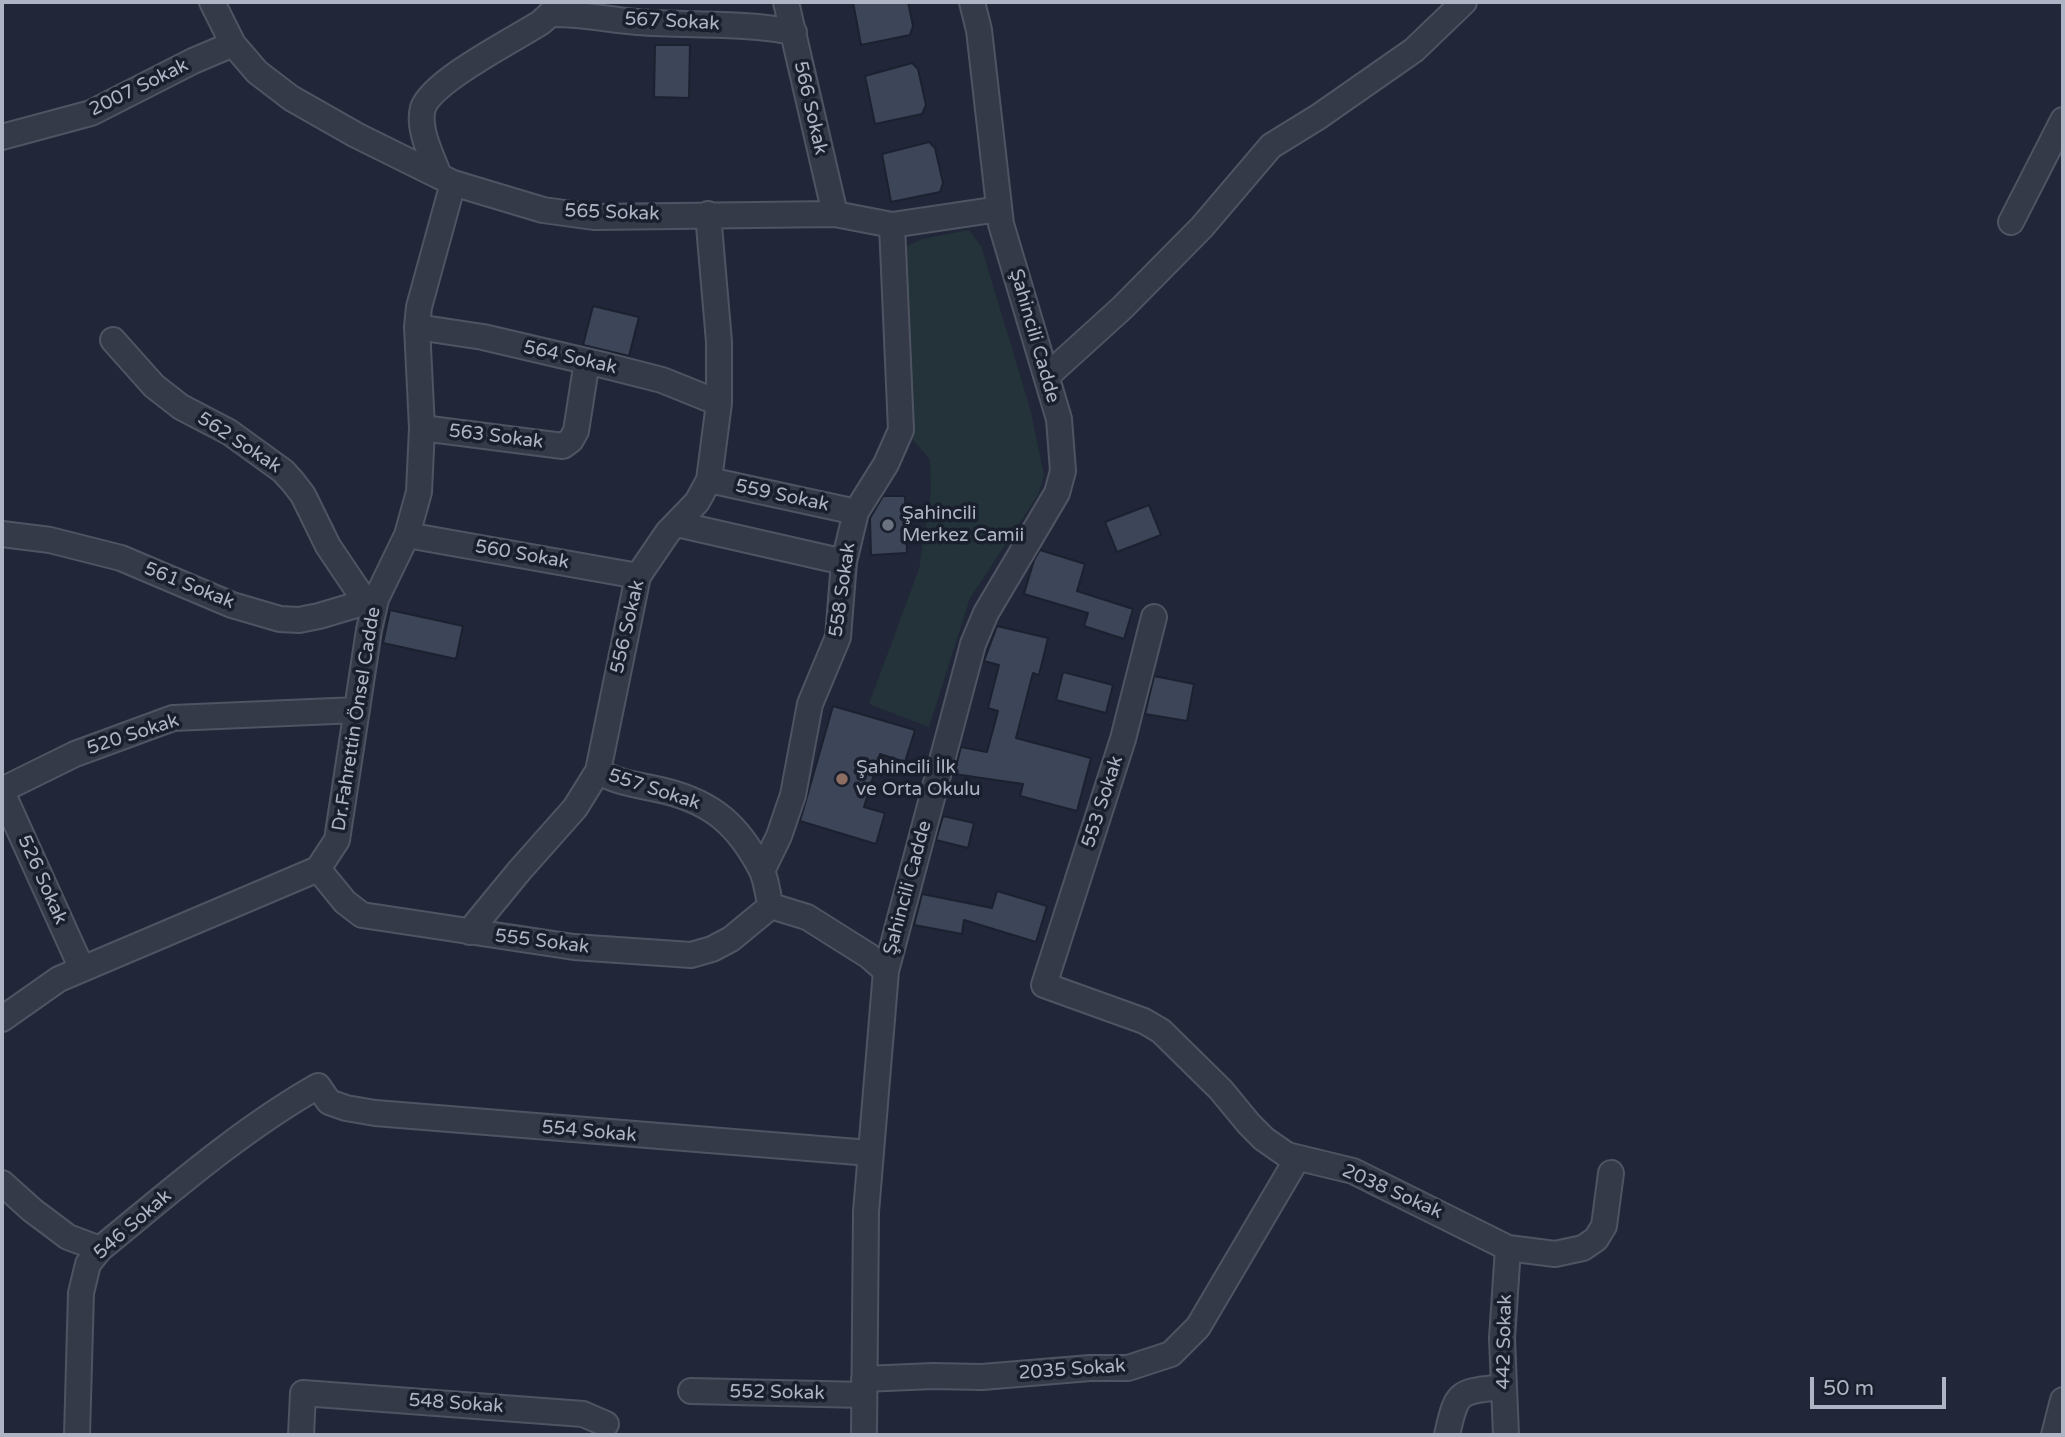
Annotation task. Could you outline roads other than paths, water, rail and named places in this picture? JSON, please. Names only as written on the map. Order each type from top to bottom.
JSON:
[{"type":"street","name":"565 Sokak","points":[[212,2],[233,44],[257,72],[291,98],[356,135],[446,179],[543,210],[594,217],[835,214],[892,225],[999,209]]},
{"type":"street","name":"566 Sokak","points":[[786,2],[835,214]]},
{"type":"street","name":"Şahincili Cadde","points":[[864,1435],[866,1212],[886,971],[973,644],[986,613],[1057,493],[1063,471],[1059,419],[1001,224],[979,30],[972,2]]},
{"type":"street","points":[[1047,376],[1122,308],[1202,227],[1271,146],[1318,117],[1414,50],[1464,2]]},
{"type":"street","name":"567 Sokak","points":[[446,179],[422,123],[425,104],[476,60],[558,8],[574,13],[637,22],[764,26],[794,32]]},
{"type":"street","name":"2007 Sokak","points":[[2,137],[91,113],[193,61],[233,44]]},
{"type":"street","points":[[2011,222],[2063,120]]},
{"type":"street","name":"Dr.Fahrettin Önsel Cadde","points":[[318,869],[337,840],[357,710],[370,600],[407,535],[419,492],[422,428],[417,327],[446,179]]},
{"type":"street","name":"556 Sokak","points":[[469,932],[575,808],[598,771],[638,576],[668,532],[697,502],[709,480],[719,403],[719,342],[708,214]]},
{"type":"street","name":"558 Sokak","points":[[762,871],[779,836],[793,794],[810,704],[838,637],[844,562],[856,512],[886,464],[901,430],[892,225]]},
{"type":"street","name":"564 Sokak","points":[[417,327],[483,337],[587,361],[662,380],[719,403]]},
{"type":"street","name":"562 Sokak","points":[[113,340],[154,386],[181,407],[229,432],[288,476],[303,495],[328,546],[370,600]]},
{"type":"street","name":"563 Sokak","points":[[422,428],[563,446],[576,432],[587,361]]},
{"type":"street","name":"559 Sokak","points":[[709,480],[856,512]]},
{"type":"street","points":[[677,524],[844,562]]},
{"type":"street","name":"561 Sokak","points":[[2,534],[50,540],[121,558],[232,605],[280,619],[299,620],[319,616],[370,600]]},
{"type":"street","name":"560 Sokak","points":[[407,535],[638,576]]},
{"type":"street","name":"553 Sokak","points":[[1044,985],[1123,740],[1154,617]]},
{"type":"street","name":"520 Sokak","points":[[2,791],[75,754],[173,718],[357,710]]},
{"type":"street","name":"557 Sokak","points":[[598,771],[626,783],[666,791],[702,803],[719,814],[735,831],[762,871],[771,906]]},
{"type":"street","name":"526 Sokak","points":[[2,791],[82,969]]},
{"type":"street","points":[[2,1019],[59,979],[318,869]]},
{"type":"street","name":"555 Sokak","points":[[318,869],[345,902],[362,915],[574,947],[691,955],[712,949],[731,939],[771,906]]},
{"type":"street","points":[[771,906],[807,917],[869,956],[886,971]]},
{"type":"street","name":"2038 Sokak","points":[[1044,985],[1144,1021],[1161,1031],[1221,1090],[1264,1139],[1297,1159],[1353,1171],[1508,1248],[1555,1254],[1583,1248],[1595,1239],[1604,1226],[1611,1173]]},
{"type":"street","name":"554 Sokak","points":[[318,1087],[329,1102],[375,1114],[870,1153]]},
{"type":"street","name":"546 Sokak","points":[[77,1435],[81,1293],[88,1264],[100,1249],[190,1175],[271,1115],[318,1087]]},
{"type":"street","name":"2035 Sokak","points":[[864,1387],[933,1376],[982,1377],[1090,1368],[1128,1368],[1171,1354],[1198,1326],[1297,1159]]},
{"type":"street","points":[[2,1183],[68,1237],[100,1249]]},
{"type":"street","name":"442 Sokak","points":[[1506,1435],[1502,1338],[1508,1248]]},
{"type":"street","name":"552 Sokak","points":[[691,1391],[864,1387]]},
{"type":"street","points":[[1447,1435],[1455,1402],[1463,1393],[1503,1387]]},
{"type":"street","name":"548 Sokak","points":[[301,1435],[303,1392],[583,1414],[606,1424]]},
{"type":"street","points":[[2054,1435],[2063,1400]]},
{"type":"place","name":"Şahincili Merkez Camii","points":[[888,525]]},
{"type":"place","name":"Şahincili İlk ve Orta Okulu","points":[[842,779]]}]
